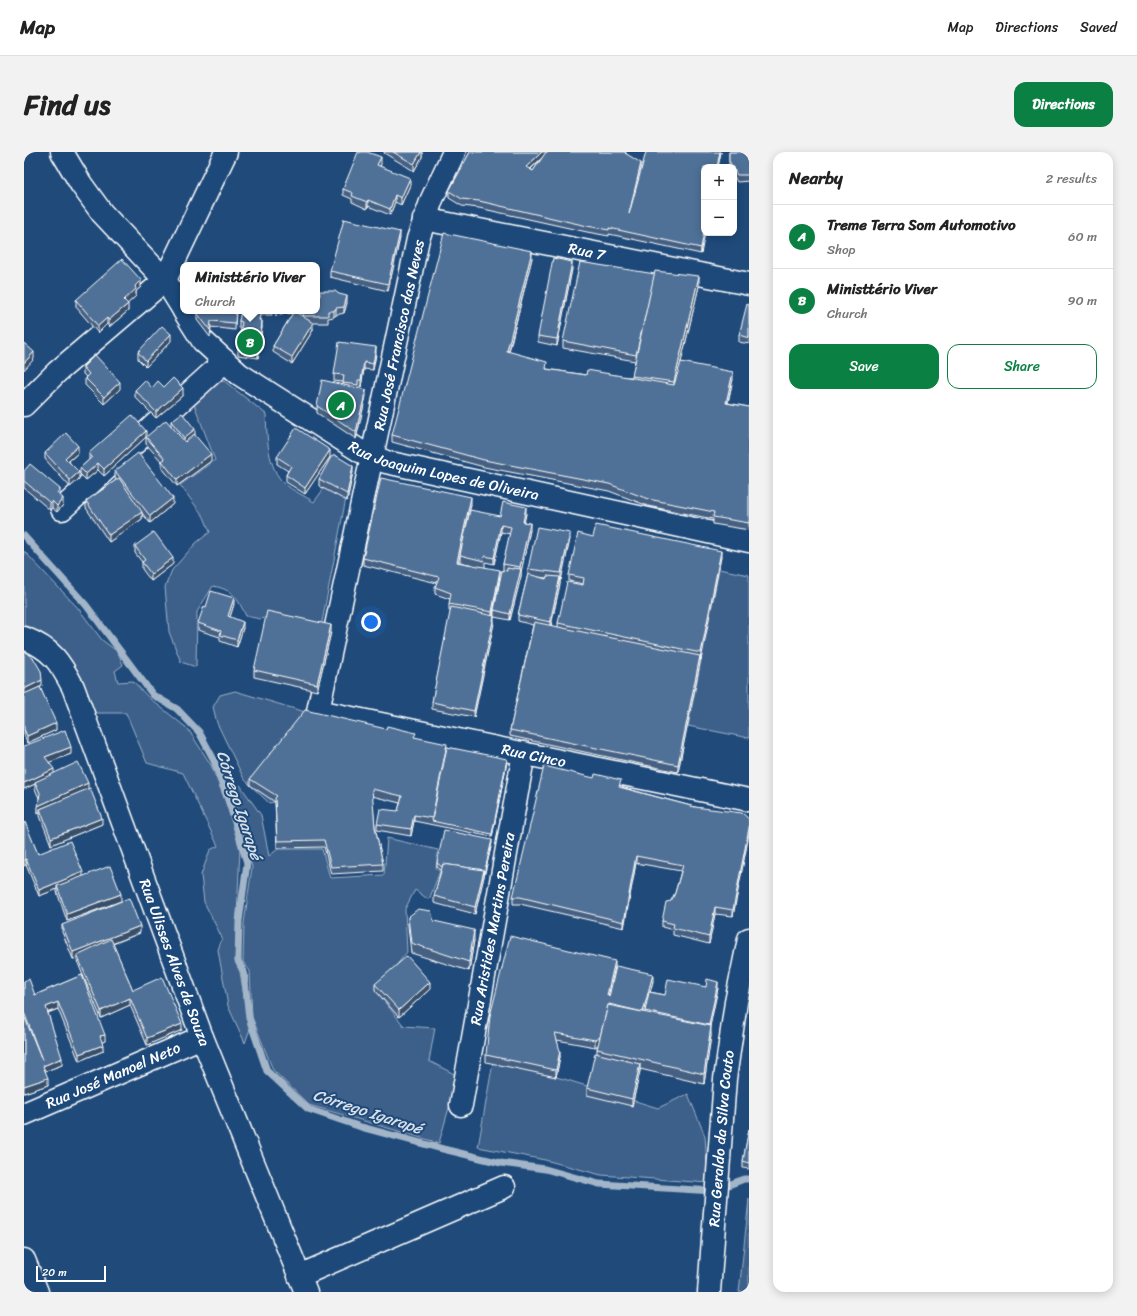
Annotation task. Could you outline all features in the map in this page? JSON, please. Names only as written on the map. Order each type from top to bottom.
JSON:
[{"type":"street","name":"Rua Joaquim Lopes de Oliveira","points":[[62,152],[81,184],[102,213],[165,280],[180,304]]},
{"type":"street","points":[[24,405],[57,372],[165,280],[226,152]]},
{"type":"street","name":"Rua José Francisco das Neves","points":[[318,711],[424,219],[454,152]]},
{"type":"street","name":"Rua 7","points":[[424,219],[749,284]]},
{"type":"street","name":"Rua Joaquim Lopes de Oliveira","points":[[186,314],[203,341],[240,374],[360,451],[373,457],[386,462],[749,540]]},
{"type":"street","points":[[62,509],[226,361]]},
{"type":"street","name":"Rua Ulisses Alves de Souza","points":[[29,640],[48,651],[60,663],[73,687],[202,1037],[302,1284]]},
{"type":"street","name":"Rua Cinco","points":[[318,711],[749,800]]},
{"type":"street","name":"Rua Aristides Martins Pereira","points":[[461,1105],[524,753]]},
{"type":"street","name":"Rua Geraldo da Silva Couto","points":[[709,1292],[725,1079],[736,1002],[749,939]]},
{"type":"street","name":"Rua José Manoel Neto","points":[[24,1114],[202,1037]]},
{"type":"street","points":[[302,1284],[504,1187]]},
{"type":"street","points":[[24,1260],[37,1292]]},
{"type":"shaded area","points":[[219,377],[266,414],[271,461],[279,478],[285,484],[314,502],[325,487],[346,498],[321,627],[272,616],[260,619],[246,616],[234,596],[226,590],[213,586],[197,612],[196,667],[181,662],[169,632],[165,587],[172,570],[196,543],[210,532],[204,517],[180,485],[215,460],[194,404]]},
{"type":"shaded area","points":[[24,551],[78,608],[102,640],[118,652],[123,665],[115,671],[118,682],[133,681],[148,697],[188,729],[211,765],[225,800],[240,848],[235,961],[240,972],[250,1029],[245,1043],[228,1006],[218,950],[222,938],[204,902],[201,875],[210,850],[218,846],[183,773],[147,763],[126,713],[86,713],[24,632]]},
{"type":"shaded area","points":[[719,569],[749,575],[749,738],[688,726]]},
{"type":"shaded area","points":[[235,691],[312,714],[313,795],[269,803],[244,779],[217,723],[213,707],[220,695]]},
{"type":"shaded area","points":[[240,785],[261,815],[269,856],[278,849],[322,849],[330,878],[384,875],[387,838],[438,850],[436,869],[440,871],[429,900],[415,890],[405,909],[407,952],[376,991],[404,1026],[435,1028],[429,1061],[458,1076],[439,1143],[309,1105],[273,1070],[252,1017],[250,971],[243,962],[244,923],[252,867],[232,791]]},
{"type":"shaded area","points":[[493,1062],[564,1079],[658,1108],[688,1094],[705,1136],[708,1183],[601,1175],[545,1160],[478,1147]]},
{"type":"shaded area","points":[[749,1199],[749,1292],[739,1292]]},
{"type":"building","points":[[358,152],[367,152],[381,157],[377,165],[410,178],[401,198],[395,195],[390,209],[368,200],[367,202],[352,196],[353,193],[343,189]]},
{"type":"building","points":[[393,152],[421,152],[414,164]]},
{"type":"building","points":[[470,152],[542,152],[526,167],[533,171],[546,152],[625,152],[641,163],[629,214],[646,152],[720,152],[718,164],[701,164],[701,236],[703,236],[701,248],[609,228],[609,230],[587,226],[479,201],[462,199],[449,191]]},
{"type":"building","points":[[729,152],[749,152],[749,175],[737,175],[737,164],[731,164],[729,161]]},
{"type":"building","points":[[344,219],[400,232],[388,284],[330,271]]},
{"type":"building","points":[[444,233],[532,251],[507,351],[547,362],[546,369],[586,375],[587,370],[674,385],[681,362],[733,372],[726,403],[749,407],[749,523],[713,517],[714,512],[648,499],[609,484],[484,460],[392,435]]},
{"type":"building","points":[[553,258],[572,262],[557,339],[538,336]]},
{"type":"building","points":[[122,259],[141,280],[135,286],[136,289],[124,300],[128,304],[109,320],[107,318],[98,326],[76,300]]},
{"type":"building","points":[[580,262],[655,274],[636,355],[563,341]]},
{"type":"building","points":[[655,271],[699,276],[674,382],[632,376]]},
{"type":"building","points":[[320,291],[335,291],[339,294],[347,296],[344,307],[336,308],[334,311],[328,311],[328,316],[303,316],[303,314],[320,314]]},
{"type":"building","points":[[747,304],[749,305],[749,338],[739,335]]},
{"type":"building","points":[[198,314],[236,314],[235,323],[211,321],[210,330]]},
{"type":"building","points":[[240,314],[260,314],[259,320],[262,321],[258,352],[238,349],[242,322],[239,321]]},
{"type":"building","points":[[292,314],[299,314],[313,323],[292,357],[273,346]]},
{"type":"building","points":[[162,326],[171,334],[146,361],[138,352]]},
{"type":"building","points":[[339,342],[376,347],[373,364],[364,362],[361,380],[358,380],[358,385],[343,383],[344,375],[334,374]]},
{"type":"building","points":[[24,343],[34,352],[24,363]]},
{"type":"building","points":[[95,355],[120,382],[104,397],[85,378],[89,374],[83,367]]},
{"type":"building","points":[[173,378],[183,388],[156,412],[135,390],[145,380],[152,388],[158,381],[164,387]]},
{"type":"building","points":[[322,380],[366,390],[356,432],[317,406]]},
{"type":"building","points":[[182,413],[195,429],[184,438],[171,421]]},
{"type":"building","points":[[132,415],[146,431],[104,469],[98,463],[86,474],[80,468],[92,457],[89,453]]},
{"type":"building","points":[[166,420],[185,442],[194,434],[211,454],[177,480],[162,461],[165,459],[146,437]]},
{"type":"building","points":[[296,428],[330,450],[305,488],[286,475],[291,466],[277,457]]},
{"type":"building","points":[[66,433],[78,446],[65,458],[79,472],[70,480],[45,453]]},
{"type":"building","points":[[138,453],[173,498],[150,516],[115,471]]},
{"type":"building","points":[[335,455],[353,466],[347,494],[319,479],[331,457]]},
{"type":"building","points":[[30,464],[60,489],[57,493],[63,498],[57,506],[52,501],[50,503],[24,481],[24,471]]},
{"type":"building","points":[[119,478],[142,512],[109,535],[86,501]]},
{"type":"building","points":[[381,478],[471,497],[457,562],[500,570],[492,612],[449,604],[451,593],[435,587],[439,577],[363,558]]},
{"type":"building","points":[[503,502],[526,507],[523,522],[530,523],[520,567],[503,564],[511,527],[501,525],[494,558],[485,556],[484,561],[460,555],[470,510],[500,516]]},
{"type":"building","points":[[596,525],[721,551],[701,653],[558,623],[567,582],[583,585],[584,578],[569,575],[578,533],[593,537]]},
{"type":"building","points":[[537,527],[570,533],[561,573],[528,569]]},
{"type":"building","points":[[154,532],[173,558],[151,574],[142,562],[145,560],[135,546]]},
{"type":"building","points":[[507,568],[521,569],[510,614],[494,610],[502,570],[507,571]]},
{"type":"building","points":[[528,574],[546,579],[547,576],[560,577],[550,622],[518,615]]},
{"type":"building","points":[[211,591],[234,598],[228,616],[243,622],[237,640],[220,635],[221,631],[198,623],[204,606],[206,607]]},
{"type":"building","points":[[451,607],[494,616],[474,711],[432,702]]},
{"type":"building","points":[[267,611],[331,625],[317,684],[254,670]]},
{"type":"building","points":[[534,622],[700,656],[678,765],[510,730]]},
{"type":"building","points":[[24,651],[34,659],[41,671],[42,680],[24,689]]},
{"type":"building","points":[[40,687],[56,723],[27,736],[24,729],[24,694]]},
{"type":"building","points":[[305,710],[386,729],[387,726],[416,733],[414,737],[447,744],[432,818],[414,815],[411,829],[377,824],[380,809],[398,811],[402,796],[372,789],[375,827],[383,864],[331,867],[324,840],[277,841],[275,798],[277,796],[250,779]]},
{"type":"building","points":[[65,730],[71,747],[45,757],[54,769],[24,783],[24,746]]},
{"type":"building","points":[[447,747],[507,759],[492,834],[432,821]]},
{"type":"building","points":[[78,762],[88,783],[38,806],[40,793],[35,782]]},
{"type":"building","points":[[544,766],[594,778],[595,774],[621,780],[619,787],[695,807],[742,813],[749,819],[749,828],[733,910],[715,907],[709,937],[673,928],[674,924],[662,921],[666,902],[671,901],[675,893],[683,865],[636,856],[624,922],[520,897],[513,897]]},
{"type":"building","points":[[90,788],[102,818],[51,838],[40,809]]},
{"type":"building","points":[[24,822],[38,854],[70,841],[83,872],[39,890],[26,859],[24,860]]},
{"type":"building","points":[[444,830],[492,840],[484,874],[484,870],[443,864],[442,867],[437,863]]},
{"type":"building","points":[[443,864],[484,870],[475,907],[434,896]]},
{"type":"building","points":[[110,866],[121,894],[67,914],[57,886]]},
{"type":"building","points":[[129,898],[140,926],[73,952],[62,925]]},
{"type":"building","points":[[418,909],[431,911],[434,921],[474,930],[469,962],[411,943],[408,917]]},
{"type":"building","points":[[510,936],[615,961],[607,995],[609,997],[616,966],[653,974],[643,1012],[609,1004],[600,1037],[595,1040],[555,1033],[560,1051],[556,1070],[486,1055],[490,1016]]},
{"type":"building","points":[[111,939],[133,990],[162,977],[182,1024],[147,1038],[130,998],[101,1011],[77,955]]},
{"type":"building","points":[[407,956],[430,982],[399,1010],[375,984]]},
{"type":"building","points":[[82,975],[105,1035],[100,1036],[103,1045],[79,1054],[58,1002],[46,1007],[62,1058],[43,1066],[48,1078],[24,1086],[24,1016],[42,1060],[24,1012],[24,981],[29,979],[35,995]]},
{"type":"building","points":[[668,979],[706,987],[707,979],[718,982],[709,1025],[645,1011],[649,992],[665,995]]},
{"type":"building","points":[[608,1005],[711,1026],[704,1074],[597,1049]]},
{"type":"building","points":[[595,1053],[640,1064],[632,1099],[587,1088]]},
{"type":"building","points":[[749,1129],[749,1163],[743,1161]]},
{"type":"waterway","name":"Córrego Igarapé","points":[[24,536],[86,605],[153,695],[177,709],[199,732],[213,758],[231,808],[247,863],[239,921],[238,961],[244,972],[249,1018],[267,1071],[308,1109],[361,1127],[443,1149],[501,1163],[545,1169],[599,1184],[713,1191],[744,1179],[749,1179]]},
{"type":"place","name":"Ministtério Viver","points":[[250,342]]},
{"type":"place","name":"Treme Terra Som Automotivo","points":[[341,405]]}]
